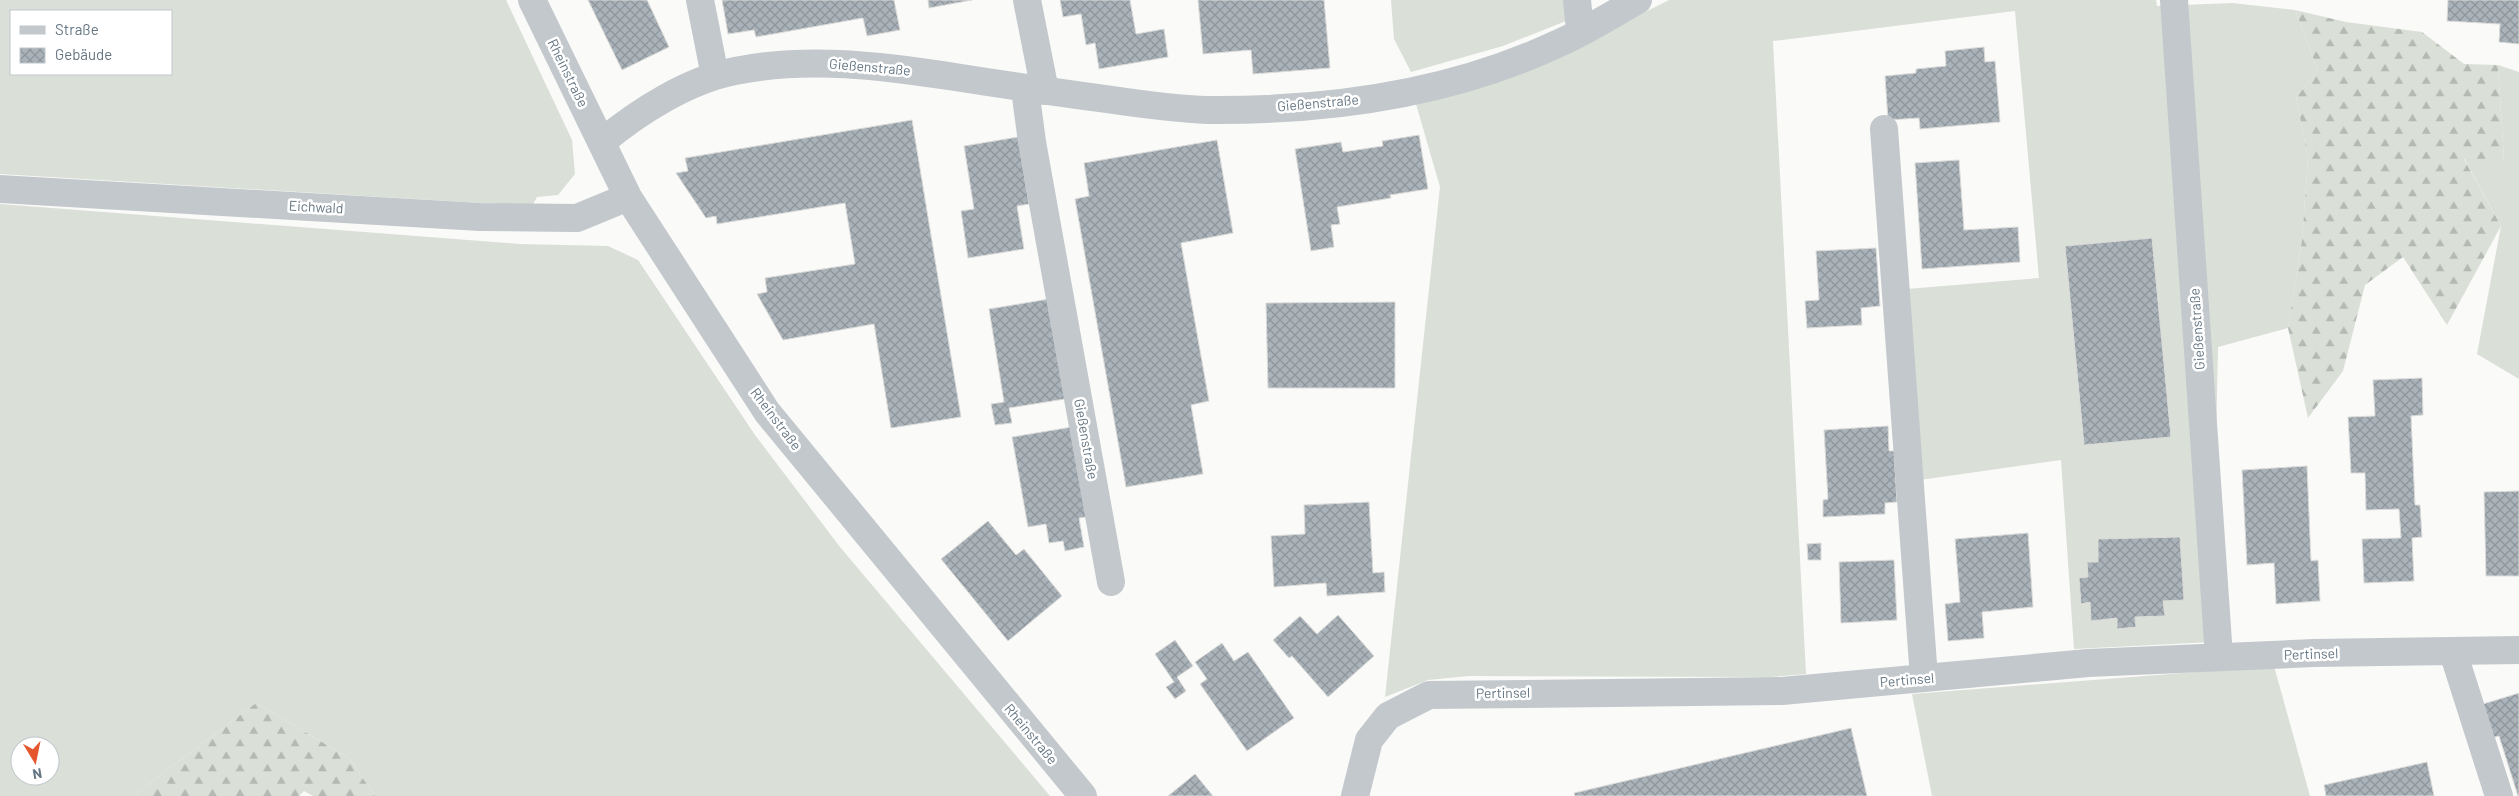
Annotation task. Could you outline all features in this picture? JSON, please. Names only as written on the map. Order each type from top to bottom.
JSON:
[{"type":"street","name":"Rheinstraße","points":[[532,0],[628,198],[767,412],[1083,796]]},
{"type":"street","points":[[700,0],[715,76]]},
{"type":"street","name":"Gießenstraße","points":[[1027,0],[1035,90],[1032,142],[1111,582]]},
{"type":"street","points":[[1577,0],[1580,32]]},
{"type":"street","name":"Gießenstraße","points":[[602,142],[634,115],[715,76],[777,65],[826,63],[895,68],[1035,90],[1159,106],[1207,110],[1330,103],[1382,97],[1490,71],[1558,44],[1638,0]]},
{"type":"street","name":"Gießenstraße","points":[[2174,0],[2219,657]]},
{"type":"street","points":[[1884,129],[1924,678]]},
{"type":"street","name":"Eichwald","points":[[0,189],[480,217],[577,218],[628,198]]},
{"type":"street","name":"Pertinsel","points":[[1355,796],[1369,740],[1388,716],[1429,695],[1782,691],[2088,664],[2314,653],[2519,650]]},
{"type":"street","points":[[2452,652],[2500,796]]},
{"type":"green space","points":[[0,0],[506,0],[572,140],[575,174],[558,195],[537,197],[532,206],[0,174]]},
{"type":"green space","points":[[1391,0],[1564,0],[1566,21],[1503,46],[1411,72],[1394,39]]},
{"type":"green space","points":[[1669,0],[2156,0],[2157,6],[2232,3],[2295,10],[2318,71],[2296,97],[2308,158],[2302,240],[2288,328],[2218,347],[2212,642],[2074,649],[2061,460],[1920,480],[1907,289],[2039,278],[2015,11],[1773,41],[1806,674],[1770,677],[1469,676],[1428,680],[1385,697],[1440,187],[1416,104],[1546,62]]},
{"type":"green space","points":[[2295,10],[2346,22],[2422,32],[2464,64],[2498,65],[2504,161],[2464,159],[2501,226],[2447,325],[2403,257],[2365,285],[2343,371],[2308,418],[2288,328],[2302,240],[2308,158],[2296,97],[2318,71]]},
{"type":"green space","points":[[2498,65],[2519,72],[2519,379],[2477,354],[2501,226],[2464,158],[2504,160]]},
{"type":"green space","points":[[0,204],[520,244],[608,246],[638,260],[755,435],[840,547],[1050,796],[375,796],[349,758],[256,703],[133,796],[0,796]]},
{"type":"green space","points":[[2274,666],[2310,796],[1932,796],[1912,694]]},
{"type":"green space","points":[[256,703],[349,758],[375,796],[313,796],[304,791],[299,796],[133,796]]},
{"type":"building","points":[[588,0],[647,0],[669,47],[622,70]]},
{"type":"building","points":[[722,0],[894,0],[900,30],[867,36],[863,18],[756,37],[754,30],[728,34]]},
{"type":"building","points":[[928,0],[972,0],[929,8]]},
{"type":"building","points":[[1060,0],[1130,0],[1136,34],[1164,29],[1168,57],[1099,69],[1095,43],[1086,45],[1081,14],[1063,17]]},
{"type":"building","points":[[1198,0],[1324,0],[1330,68],[1253,74],[1251,50],[1203,54]]},
{"type":"building","points":[[2448,0],[2519,0],[2519,44],[2499,42],[2500,24],[2447,21]]},
{"type":"building","points":[[1984,47],[1985,62],[1995,61],[2000,122],[1920,129],[1919,118],[1888,120],[1885,76],[1916,73],[1916,69],[1946,66],[1945,51]]},
{"type":"building","points":[[912,120],[961,417],[891,428],[874,324],[783,340],[757,294],[767,292],[765,278],[855,264],[845,203],[717,224],[716,216],[706,218],[676,173],[688,171],[685,158]]},
{"type":"building","points":[[1419,135],[1428,189],[1390,195],[1391,198],[1337,207],[1340,224],[1331,225],[1334,247],[1311,251],[1295,149],[1341,142],[1343,152],[1383,146],[1382,141]]},
{"type":"building","points":[[1018,137],[1029,204],[1017,206],[1024,249],[968,258],[961,211],[974,209],[964,146]]},
{"type":"building","points":[[1217,140],[1233,233],[1181,243],[1209,401],[1191,405],[1203,474],[1126,487],[1075,199],[1089,196],[1084,163]]},
{"type":"building","points":[[1959,160],[1964,230],[2018,227],[2020,262],[1922,269],[1915,163]]},
{"type":"building","points":[[2152,238],[2171,437],[2084,445],[2065,246]]},
{"type":"building","points":[[1876,248],[1880,306],[1861,308],[1862,325],[1807,328],[1805,301],[1819,300],[1816,251]]},
{"type":"building","points":[[1049,299],[1065,399],[1009,408],[1012,423],[995,425],[991,404],[1004,402],[989,309]]},
{"type":"building","points":[[1395,302],[1395,388],[1268,388],[1266,303]]},
{"type":"building","points":[[2422,378],[2423,415],[2411,416],[2415,505],[2420,505],[2422,537],[2412,538],[2414,581],[2364,583],[2362,539],[2401,538],[2399,509],[2366,510],[2365,473],[2351,473],[2348,417],[2375,416],[2373,380]]},
{"type":"building","points":[[1888,426],[1889,451],[1894,451],[1897,502],[1885,503],[1885,514],[1823,517],[1823,500],[1828,499],[1824,430]]},
{"type":"building","points":[[1072,427],[1091,516],[1079,518],[1084,547],[1065,551],[1063,541],[1049,543],[1046,524],[1028,527],[1012,437]]},
{"type":"building","points":[[2307,466],[2311,561],[2318,560],[2320,601],[2276,604],[2274,563],[2247,565],[2242,470]]},
{"type":"building","points":[[2519,491],[2519,576],[2486,576],[2484,492]]},
{"type":"building","points":[[1369,502],[1373,573],[1384,572],[1385,592],[1327,596],[1326,583],[1274,587],[1271,536],[1305,534],[1304,505]]},
{"type":"building","points":[[988,521],[1016,555],[1024,549],[1062,596],[1008,641],[941,559]]},
{"type":"building","points":[[2028,533],[2033,607],[1982,612],[1984,638],[1948,641],[1945,604],[1960,602],[1955,539]]},
{"type":"building","points":[[2180,537],[2184,600],[2163,601],[2165,616],[2135,617],[2136,627],[2117,629],[2117,618],[2091,621],[2090,602],[2081,604],[2079,578],[2088,577],[2087,562],[2098,562],[2098,539]]},
{"type":"building","points":[[1821,543],[1821,560],[1808,560],[1807,544]]},
{"type":"building","points":[[1894,560],[1897,620],[1841,623],[1839,562]]},
{"type":"building","points":[[1338,615],[1374,656],[1328,697],[1292,656],[1289,658],[1273,640],[1300,616],[1317,634]]},
{"type":"building","points":[[1175,640],[1193,666],[1177,677],[1186,691],[1175,699],[1166,687],[1174,682],[1155,654]]},
{"type":"building","points":[[1222,643],[1234,661],[1248,652],[1294,718],[1247,751],[1200,684],[1207,679],[1195,662]]},
{"type":"building","points":[[2519,693],[2518,796],[2499,736],[2491,738],[2480,705]]},
{"type":"building","points":[[1851,728],[1867,796],[1575,796],[1574,793]]},
{"type":"building","points":[[2427,762],[2434,796],[2326,796],[2324,785]]},
{"type":"building","points":[[1195,774],[1213,796],[1168,796]]}]
